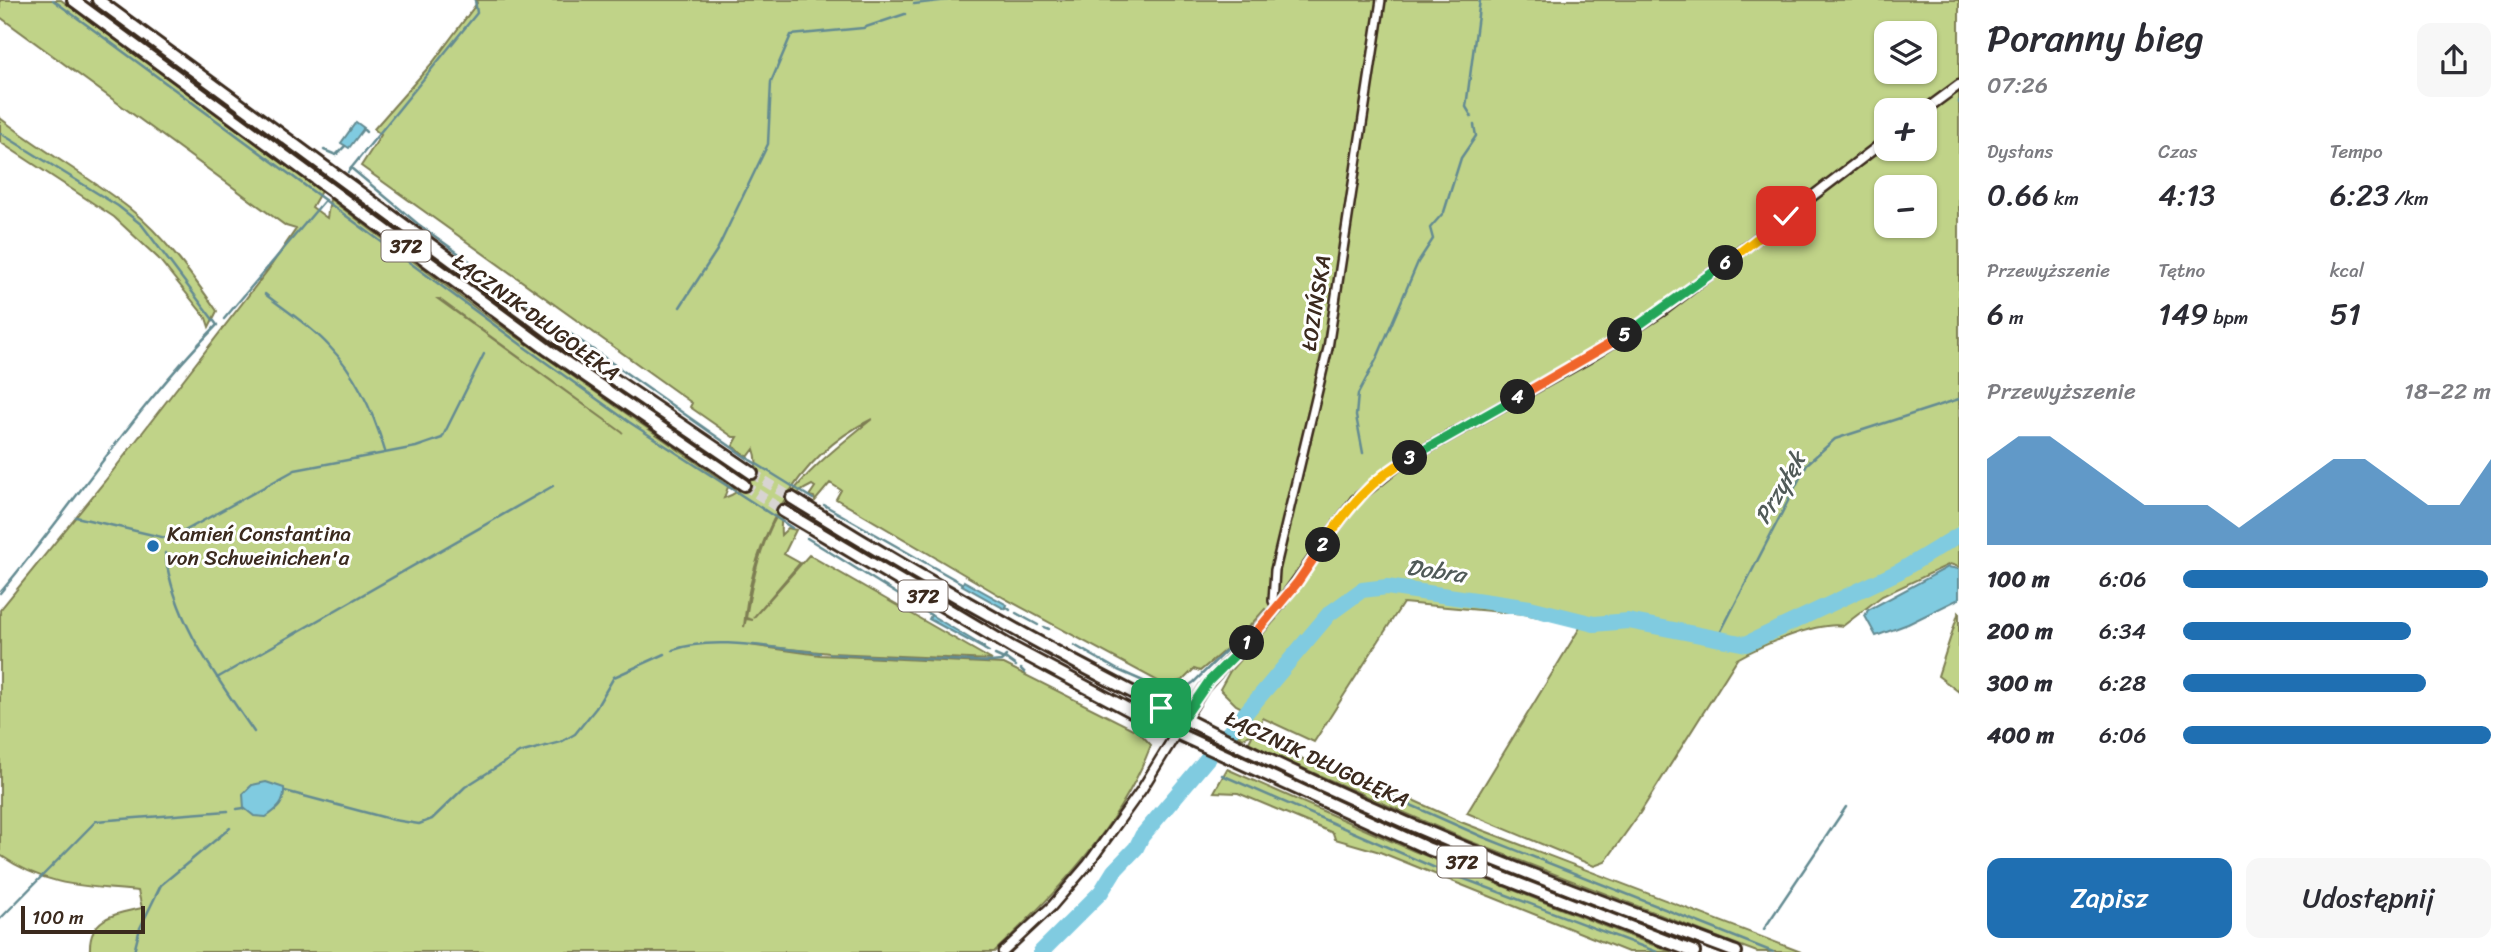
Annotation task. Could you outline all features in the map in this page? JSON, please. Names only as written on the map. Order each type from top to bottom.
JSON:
[{"type":"main road","name":"ŁĄCZNIK DŁUGOŁĘKA","points":[[73,0],[538,343],[744,485]]},
{"type":"main road","name":"ŁĄCZNIK DŁUGOŁĘKA","points":[[98,0],[573,350],[752,473]]},
{"type":"main road","name":"ŁĄCZNIK DŁUGOŁĘKA","points":[[792,498],[996,621],[1183,719],[1451,842],[1736,952]]},
{"type":"main road","name":"ŁĄCZNIK DŁUGOŁĘKA","points":[[783,510],[1013,648],[1175,733],[1429,849],[1694,952]]},
{"type":"street","name":"ŁOZIŃSKA","points":[[1277,608],[1273,601],[1275,570],[1328,348],[1381,0]]},
{"type":"street","points":[[1937,101],[1959,85]]},
{"type":"street","points":[[1003,952],[1052,906],[1088,864],[1142,789],[1209,681],[1277,608],[1355,500],[1385,473],[1590,357],[1662,311],[1874,149]]},
{"type":"green space","points":[[0,0],[61,0],[321,191],[312,207],[327,218],[330,199],[481,312],[736,490],[728,487],[724,498],[738,491],[750,480],[756,466],[754,449],[748,457],[733,446],[738,437],[733,437],[690,407],[692,403],[361,166],[381,135],[374,129],[433,62],[477,3],[476,0],[1959,0],[1959,567],[1950,564],[1882,596],[1843,626],[1832,625],[1805,631],[1737,659],[1640,813],[1605,862],[1594,866],[1467,813],[1581,626],[1524,614],[1403,603],[1314,742],[1263,718],[1259,726],[1292,743],[1293,754],[1305,760],[1314,755],[1461,822],[1801,952],[1757,952],[1717,937],[1469,841],[1248,744],[1253,734],[1243,738],[1232,732],[1248,711],[1236,705],[1220,689],[1230,671],[1276,619],[1265,609],[1238,639],[1200,671],[1194,669],[1183,680],[1165,685],[1004,598],[836,499],[841,490],[830,483],[815,501],[814,497],[809,496],[815,487],[812,485],[787,504],[782,518],[781,535],[788,528],[796,530],[784,554],[800,563],[753,618],[809,555],[992,660],[830,653],[749,645],[820,655],[1004,664],[1139,732],[1151,745],[1138,775],[1104,831],[1063,882],[994,952],[90,952],[93,932],[98,925],[113,916],[142,908],[138,891],[83,886],[50,879],[17,866],[0,855],[0,610],[105,481],[268,270],[296,229],[286,226],[0,17]],"holes":[[[438,299],[439,299],[623,433]],[[872,419],[821,462],[785,502],[761,551],[746,618],[753,620],[746,619],[744,627],[756,564],[767,534],[781,506],[799,479],[844,435]]]},
{"type":"green space","points":[[0,118],[129,208],[166,243],[217,311],[209,327],[206,318],[158,258],[114,217],[0,142]]},
{"type":"green space","points":[[1959,611],[1959,692],[1938,676]]},
{"type":"green space","points":[[1227,769],[1414,851],[1671,952],[1628,952],[1380,852],[1335,839],[1333,833],[1238,793],[1214,792]]},
{"type":"water","points":[[356,122],[364,128],[349,148],[341,143]]},
{"type":"water","points":[[1948,567],[1959,569],[1959,599],[1876,636],[1865,616],[1868,610]]},
{"type":"water","points":[[964,581],[1007,605],[1005,609],[962,585]]},
{"type":"water","points":[[931,615],[984,647],[984,649],[929,619]]},
{"type":"water","points":[[266,782],[284,788],[282,802],[266,817],[254,816],[244,808],[243,794],[252,785]]},
{"type":"waterway","points":[[53,0],[629,422],[792,528]]},
{"type":"waterway","points":[[348,172],[477,13],[475,0]]},
{"type":"waterway","points":[[914,4],[948,0]]},
{"type":"waterway","points":[[1472,117],[1466,107],[1480,0]]},
{"type":"waterway","points":[[680,307],[717,250],[768,144],[771,82],[791,35],[863,28],[905,14]]},
{"type":"waterway","points":[[1363,453],[1356,416],[1358,394],[1377,358],[1418,262],[1433,239],[1430,228],[1444,212],[1461,158],[1476,136],[1474,125]]},
{"type":"waterway","points":[[363,129],[366,132]]},
{"type":"waterway","points":[[0,133],[118,206],[142,225],[217,325],[159,389],[0,593]]},
{"type":"waterway","points":[[324,150],[336,155],[345,146]]},
{"type":"waterway","points":[[351,168],[418,224],[555,323],[747,458],[813,499]]},
{"type":"waterway","points":[[224,319],[325,200]]},
{"type":"waterway","points":[[265,294],[314,332],[339,357],[363,395],[385,451]]},
{"type":"waterway","points":[[76,517],[170,539],[295,470],[416,447],[442,438],[484,354]]},
{"type":"waterway","name":"Przyłęk","points":[[1718,637],[1807,464],[1835,439],[1959,399]]},
{"type":"waterway","points":[[217,678],[553,486]]},
{"type":"waterway","points":[[824,505],[963,584]]},
{"type":"waterway","name":"Dobra","points":[[1041,952],[1101,892],[1114,871],[1136,848],[1142,836],[1329,614],[1362,590],[1387,587],[1530,608],[1594,624],[1628,621],[1746,644],[1900,571],[1959,535]]},
{"type":"waterway","points":[[807,538],[931,615]]},
{"type":"waterway","points":[[165,553],[177,602],[187,625],[212,669],[254,732]]},
{"type":"waterway","points":[[1006,607],[1010,610]]},
{"type":"waterway","points":[[1016,613],[1038,625]]},
{"type":"waterway","points":[[1044,627],[1049,629]]},
{"type":"waterway","points":[[1074,645],[1118,670],[1175,695],[1194,682],[1245,632]]},
{"type":"waterway","points":[[673,650],[726,643],[820,653]]},
{"type":"waterway","points":[[984,649],[989,652]]},
{"type":"waterway","points":[[285,791],[419,824],[432,819],[465,787],[519,753],[561,742],[575,734],[596,708],[614,677],[665,654]]},
{"type":"waterway","points":[[830,654],[991,662],[1001,661],[1006,656]]},
{"type":"waterway","points":[[995,655],[1004,659]]},
{"type":"waterway","points":[[1005,658],[1016,666]]},
{"type":"waterway","points":[[1021,669],[1025,673]]},
{"type":"waterway","points":[[1259,731],[1259,735],[1290,751]]},
{"type":"waterway","points":[[1309,760],[1483,837],[1773,952]]},
{"type":"waterway","points":[[1222,775],[1433,867],[1657,952]]},
{"type":"waterway","points":[[1764,929],[1846,807]]},
{"type":"waterway","points":[[237,809],[244,808]]},
{"type":"waterway","points":[[0,919],[96,821],[228,811]]},
{"type":"waterway","points":[[134,952],[140,928],[161,885],[230,828]]},
{"type":"tunnel","points":[[752,473],[792,498]]},
{"type":"tunnel","points":[[744,485],[783,511]]},
{"type":"place","name":"Kamień Constantina von Schweinichen'a","points":[[153,546]]},
{"type":"route","points":[[1161,708],[1183,719],[1209,681],[1254,635],[1297,583],[1355,500],[1385,473],[1590,357],[1662,311],[1786,216]]}]
